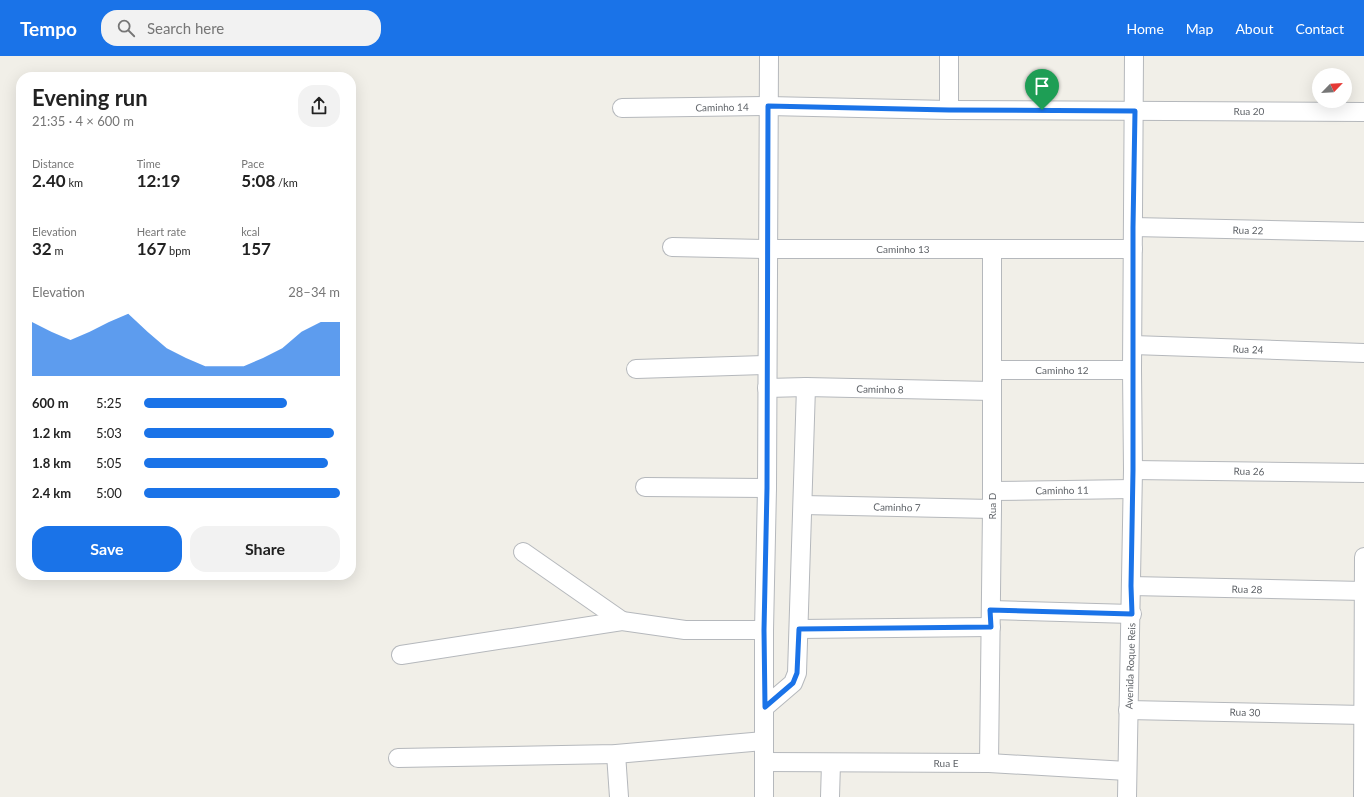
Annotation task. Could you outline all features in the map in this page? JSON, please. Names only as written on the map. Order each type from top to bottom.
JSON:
[{"type":"street","points":[[764,797],[769,56]]},
{"type":"street","points":[[949,56],[949,110]]},
{"type":"street","name":"Avenida Roque Reis","points":[[1127,797],[1128,710],[1132,614],[1134,56]]},
{"type":"street","name":"Caminho 14","points":[[622,108],[768,106],[949,110],[1135,111]]},
{"type":"street","name":"Rua 20","points":[[1135,111],[1364,112]]},
{"type":"street","name":"Rua 22","points":[[1133,227],[1364,232]]},
{"type":"street","name":"Caminho 13","points":[[672,247],[768,250],[1133,249]]},
{"type":"street","name":"Rua D","points":[[989,763],[992,509],[992,249]]},
{"type":"street","name":"Rua 24","points":[[1133,345],[1364,353]]},
{"type":"street","points":[[636,369],[766,365]]},
{"type":"street","name":"Caminho 12","points":[[992,370],[1132,370]]},
{"type":"street","points":[[765,707],[793,683],[797,673],[806,387]]},
{"type":"street","name":"Caminho 8","points":[[767,388],[806,387],[992,391]]},
{"type":"street","name":"Rua 26","points":[[1133,470],[1364,472]]},
{"type":"street","points":[[645,487],[767,488]]},
{"type":"street","name":"Caminho 11","points":[[992,491],[1132,489]]},
{"type":"street","name":"Caminho 7","points":[[803,505],[992,509]]},
{"type":"street","points":[[523,552],[622,621]]},
{"type":"street","points":[[1364,557],[1364,797]]},
{"type":"street","name":"Rua 28","points":[[1131,586],[1364,591]]},
{"type":"street","points":[[799,629],[991,618],[1132,614]]},
{"type":"street","points":[[401,655],[622,621],[685,630],[764,630]]},
{"type":"street","name":"Rua 30","points":[[1128,710],[1363,714]]},
{"type":"street","points":[[398,758],[616,754],[764,741]]},
{"type":"street","points":[[616,754],[619,797]]},
{"type":"street","name":"Rua E","points":[[764,762],[989,763],[1127,771]]},
{"type":"street","points":[[830,797],[831,763]]},
{"type":"route","points":[[768,106],[949,110],[1042,110],[1135,111],[1132,370],[1132,614],[990,610],[991,627],[799,629],[797,673],[793,683],[765,707],[764,630],[767,488],[766,365],[768,106]]}]
